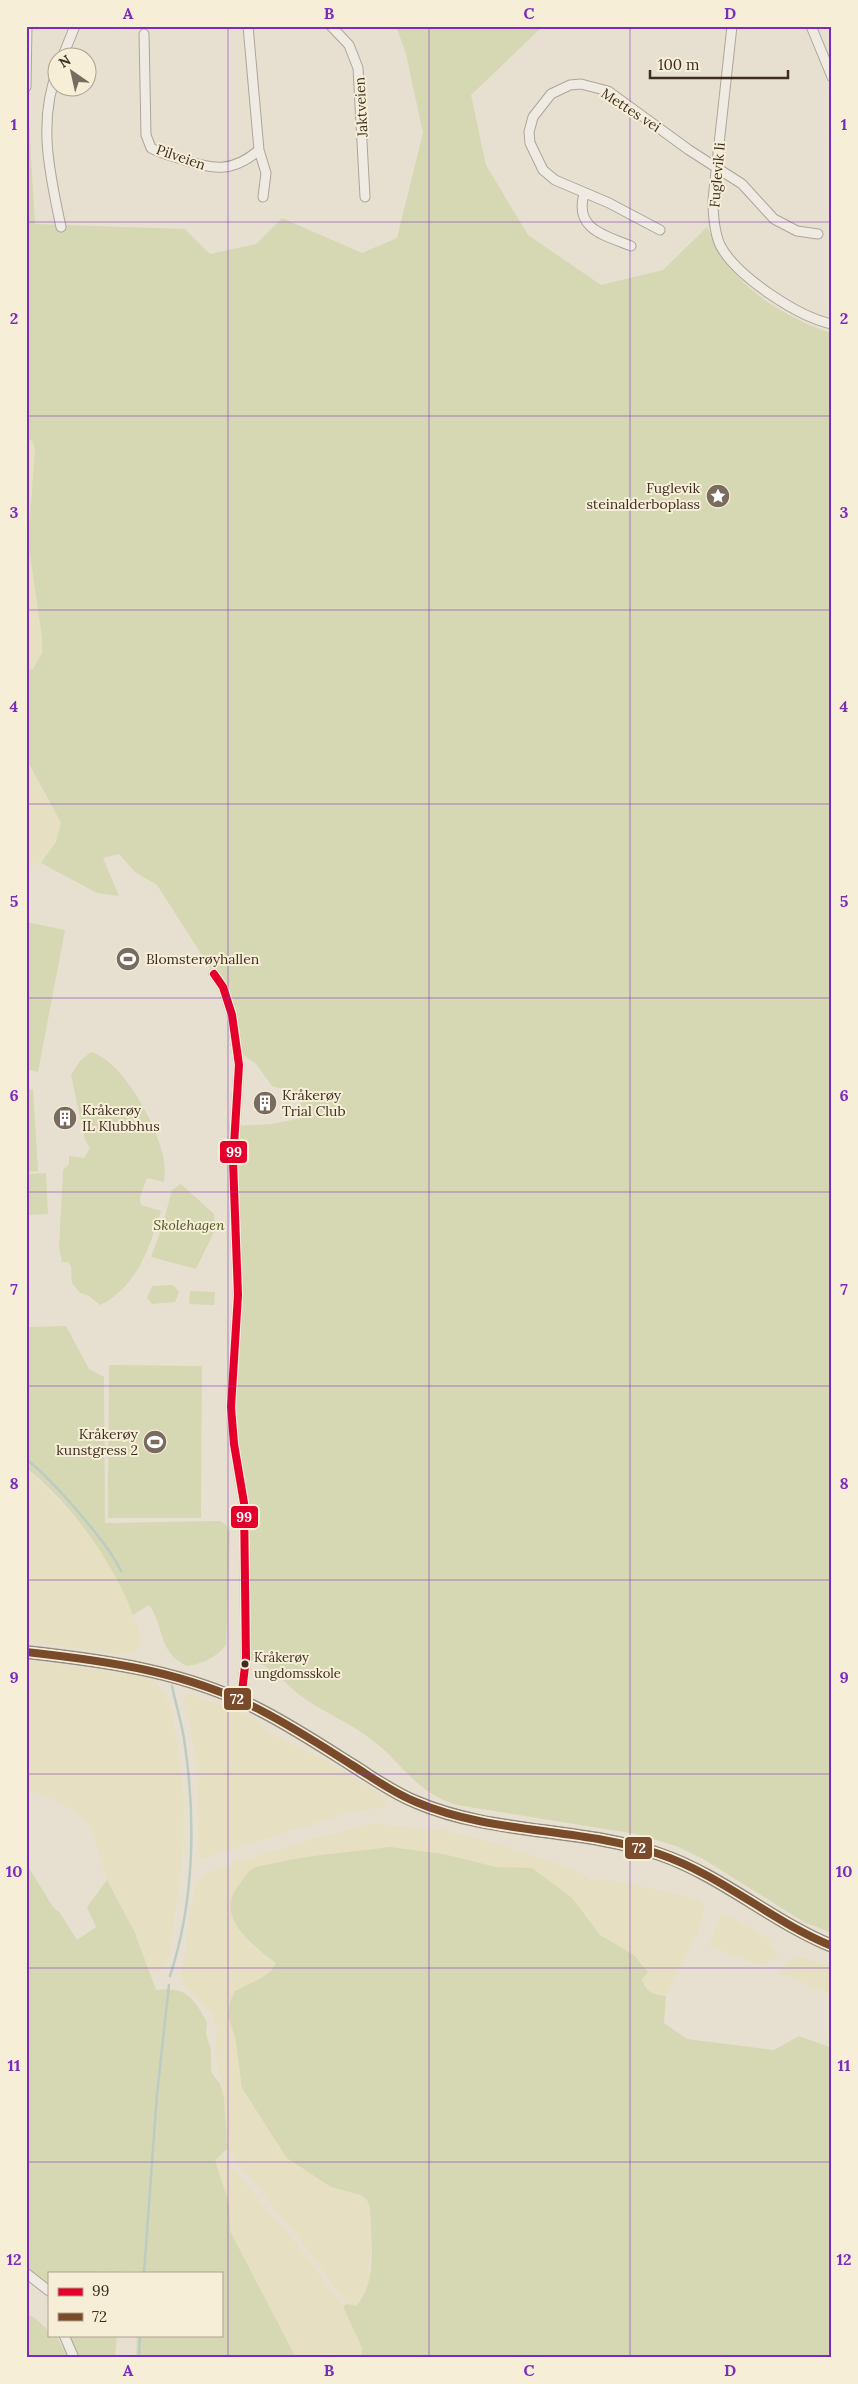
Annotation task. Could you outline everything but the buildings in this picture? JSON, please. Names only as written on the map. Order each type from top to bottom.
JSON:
[{"type":"main road","points":[[26,1652],[96,1660],[154,1671],[241,1700],[298,1731],[383,1785],[415,1802],[458,1817],[620,1843],[658,1853],[706,1874],[808,1936],[832,1946]]},
{"type":"street","points":[[27,26],[27,86]]},
{"type":"street","points":[[66,48],[75,26]]},
{"type":"street","points":[[248,26],[259,150],[266,173],[263,196]]},
{"type":"street","name":"Jaktveien","points":[[331,26],[349,46],[358,68],[365,197]]},
{"type":"street","name":"Fuglevik li","points":[[732,26],[723,126],[716,168],[714,221],[719,242],[725,253],[768,292],[809,316],[832,324]]},
{"type":"street","points":[[811,26],[832,77]]},
{"type":"street","name":"Pilveien","points":[[144,34],[146,135],[151,148],[208,168],[224,169],[240,164],[259,150]]},
{"type":"street","name":"Mettes vei","points":[[660,230],[609,203],[584,194],[555,180],[543,170],[530,143],[529,132],[533,117],[541,104],[551,94],[570,85],[581,84],[608,91],[716,168],[742,184],[774,219],[797,231],[818,234]]},
{"type":"street","points":[[49,98],[46,109],[47,149],[61,227]]},
{"type":"street","points":[[584,194],[580,206],[584,220],[594,229],[631,246]]},
{"type":"street","points":[[214,974],[223,987],[232,1015],[239,1065],[233,1161],[238,1295],[231,1407],[234,1444],[244,1503],[246,1658],[241,1700]]},
{"type":"street","points":[[26,2273],[48,2289]]},
{"type":"street","points":[[64,2336],[74,2358]]},
{"type":"shaded area","points":[[26,437],[33,442],[35,452],[28,541],[42,637],[42,653],[33,669],[26,671]]},
{"type":"shaded area","points":[[26,731],[39,786],[61,823],[56,842],[46,859],[26,868]]},
{"type":"shaded area","points":[[26,1468],[77,1520],[113,1569],[129,1601],[141,1636],[141,1645],[133,1653],[125,1655],[26,1641]]},
{"type":"shaded area","points":[[26,1660],[148,1677],[154,1680],[166,1697],[172,1713],[180,1759],[184,1800],[183,1852],[170,1955],[162,1971],[155,1973],[141,1954],[135,1933],[107,1880],[92,1833],[85,1820],[62,1803],[26,1789]]},
{"type":"shaded area","points":[[191,1694],[257,1720],[263,1727],[285,1741],[330,1762],[380,1794],[389,1803],[382,1808],[360,1810],[340,1815],[201,1859],[199,1856],[196,1761],[189,1723],[183,1704],[185,1695]]},
{"type":"shaded area","points":[[372,1823],[446,1831],[502,1845],[578,1871],[589,1880],[612,1880],[690,1897],[700,1901],[705,1906],[699,1931],[666,1996],[655,1995],[649,1991],[642,1979],[647,1972],[642,1963],[634,1955],[600,1935],[572,1898],[532,1868],[496,1867],[443,1854],[390,1847],[232,1916],[240,1932],[255,1949],[276,1963],[272,1970],[263,1977],[235,1991],[228,2015],[236,2041],[242,2088],[331,2187],[361,2195],[367,2200],[370,2208],[369,2280],[362,2300],[356,2306],[347,2304],[308,2250],[227,2149],[224,2097],[215,2052],[217,2029],[212,2014],[187,1989],[181,1976],[195,1885],[203,1874],[272,1851]]},
{"type":"shaded area","points":[[721,1913],[766,1937],[777,1952],[777,1958],[763,1966],[709,1946]]},
{"type":"shaded area","points":[[798,1956],[832,1967],[832,1995],[778,1972],[790,1960]]},
{"type":"shaded area","points":[[221,2155],[303,2252],[343,2306],[362,2348],[361,2358],[296,2358],[230,2231],[229,2204],[215,2160]]},
{"type":"green space","points":[[396,26],[543,26],[471,95],[486,165],[528,235],[601,285],[663,270],[707,227],[727,262],[739,278],[750,288],[790,316],[832,333],[832,1933],[804,1922],[703,1859],[676,1846],[636,1834],[457,1805],[434,1795],[365,1734],[308,1701],[265,1666],[246,1658],[244,1503],[234,1444],[236,1324],[235,1126],[272,1124],[302,1118],[300,1094],[272,1086],[256,1064],[238,1051],[232,1015],[214,974],[157,885],[135,872],[119,854],[103,858],[119,896],[97,893],[41,863],[56,842],[61,823],[28,762],[26,671],[33,669],[42,653],[42,637],[28,541],[35,452],[33,442],[26,437],[26,103],[28,105],[35,224],[185,229],[210,254],[256,244],[282,218],[362,253],[397,238],[423,133],[406,54]]},
{"type":"green space","points":[[26,922],[65,930],[38,1072],[26,1069]]},
{"type":"green space","points":[[91,1052],[103,1058],[115,1068],[136,1095],[146,1111],[159,1142],[165,1168],[164,1182],[147,1178],[140,1197],[141,1205],[161,1211],[152,1239],[140,1265],[124,1288],[100,1305],[89,1296],[80,1293],[72,1283],[71,1267],[68,1262],[62,1262],[59,1247],[63,1170],[69,1164],[69,1156],[84,1158],[90,1148],[85,1140],[71,1075],[80,1061]]},
{"type":"green space","points":[[33,1089],[38,1171],[26,1172],[26,1090]]},
{"type":"green space","points":[[46,1173],[48,1214],[26,1215],[26,1174]]},
{"type":"green space","name":"Skolehagen","points":[[181,1184],[214,1214],[215,1230],[196,1269],[151,1257],[163,1224],[172,1190]]},
{"type":"green space","points":[[173,1285],[179,1292],[175,1302],[152,1304],[147,1298],[152,1286]]},
{"type":"green space","points":[[190,1291],[215,1292],[214,1305],[189,1304]]},
{"type":"green space","points":[[66,1326],[89,1369],[104,1377],[105,1523],[220,1521],[226,1525],[230,1532],[226,1645],[219,1653],[203,1662],[187,1666],[171,1654],[149,1605],[133,1615],[115,1576],[89,1535],[58,1497],[26,1468],[26,1327]]},
{"type":"green space","name":"Kråkerøy kunstgress 2","points":[[109,1365],[202,1366],[201,1518],[108,1518]]},
{"type":"green space","points":[[390,1847],[443,1854],[496,1867],[532,1868],[572,1898],[600,1935],[634,1955],[648,1972],[642,1979],[645,1987],[654,1994],[666,1996],[664,2023],[687,2039],[774,2050],[799,2036],[832,2048],[832,2358],[361,2358],[362,2348],[343,2306],[347,2304],[356,2306],[368,2285],[372,2260],[370,2208],[367,2200],[361,2195],[331,2187],[287,2158],[242,2088],[236,2041],[228,2015],[230,2002],[235,1991],[263,1977],[272,1970],[276,1963],[247,1939],[233,1919],[231,1908],[232,1897],[246,1875],[254,1868],[307,1857]]},
{"type":"green space","points":[[26,1863],[53,1907],[60,1913],[77,1940],[96,1927],[87,1907],[107,1880],[135,1933],[156,1990],[175,1990],[188,1995],[207,2022],[206,2034],[211,2050],[211,2072],[220,2084],[224,2097],[227,2149],[215,2160],[229,2204],[230,2231],[296,2358],[136,2358],[137,2336],[222,2336],[222,2272],[48,2272],[48,2285],[26,2269]]},
{"type":"green space","points":[[26,2314],[35,2318],[48,2330],[48,2336],[56,2336],[69,2358],[26,2358]]},
{"type":"green space","points":[[68,2336],[117,2336],[115,2358],[77,2358]]},
{"type":"waterway","points":[[26,1459],[50,1481],[92,1528],[121,1571]]},
{"type":"waterway","points":[[170,1976],[184,1920],[191,1862],[191,1803],[188,1774],[184,1739],[172,1686]]},
{"type":"waterway","points":[[144,2272],[157,2094],[169,1985]]},
{"type":"waterway","points":[[139,2358],[140,2336]]},
{"type":"transit line","name":"99","points":[[214,974],[223,987],[232,1015],[239,1065],[233,1161],[238,1295],[231,1407],[234,1444],[244,1503],[246,1658],[241,1700]]},
{"type":"transit line","name":"72","points":[[26,1652],[117,1664],[147,1670],[206,1687],[274,1717],[391,1790],[416,1802],[445,1813],[475,1820],[599,1839],[659,1854],[704,1874],[788,1924],[832,1946]]},
{"type":"place","name":"Fuglevik steinalderboplass","points":[[718,496]]},
{"type":"place","name":"Blomsterøyhallen","points":[[128,959]]},
{"type":"place","name":"Kråkerøy Trial Club","points":[[265,1103]]},
{"type":"place","name":"Kråkerøy IL Klubbhus","points":[[65,1118]]},
{"type":"place","name":"Kråkerøy kunstgress 2","points":[[155,1442]]},
{"type":"place","name":"Kråkerøy ungdomsskole","points":[[245,1664]]}]
